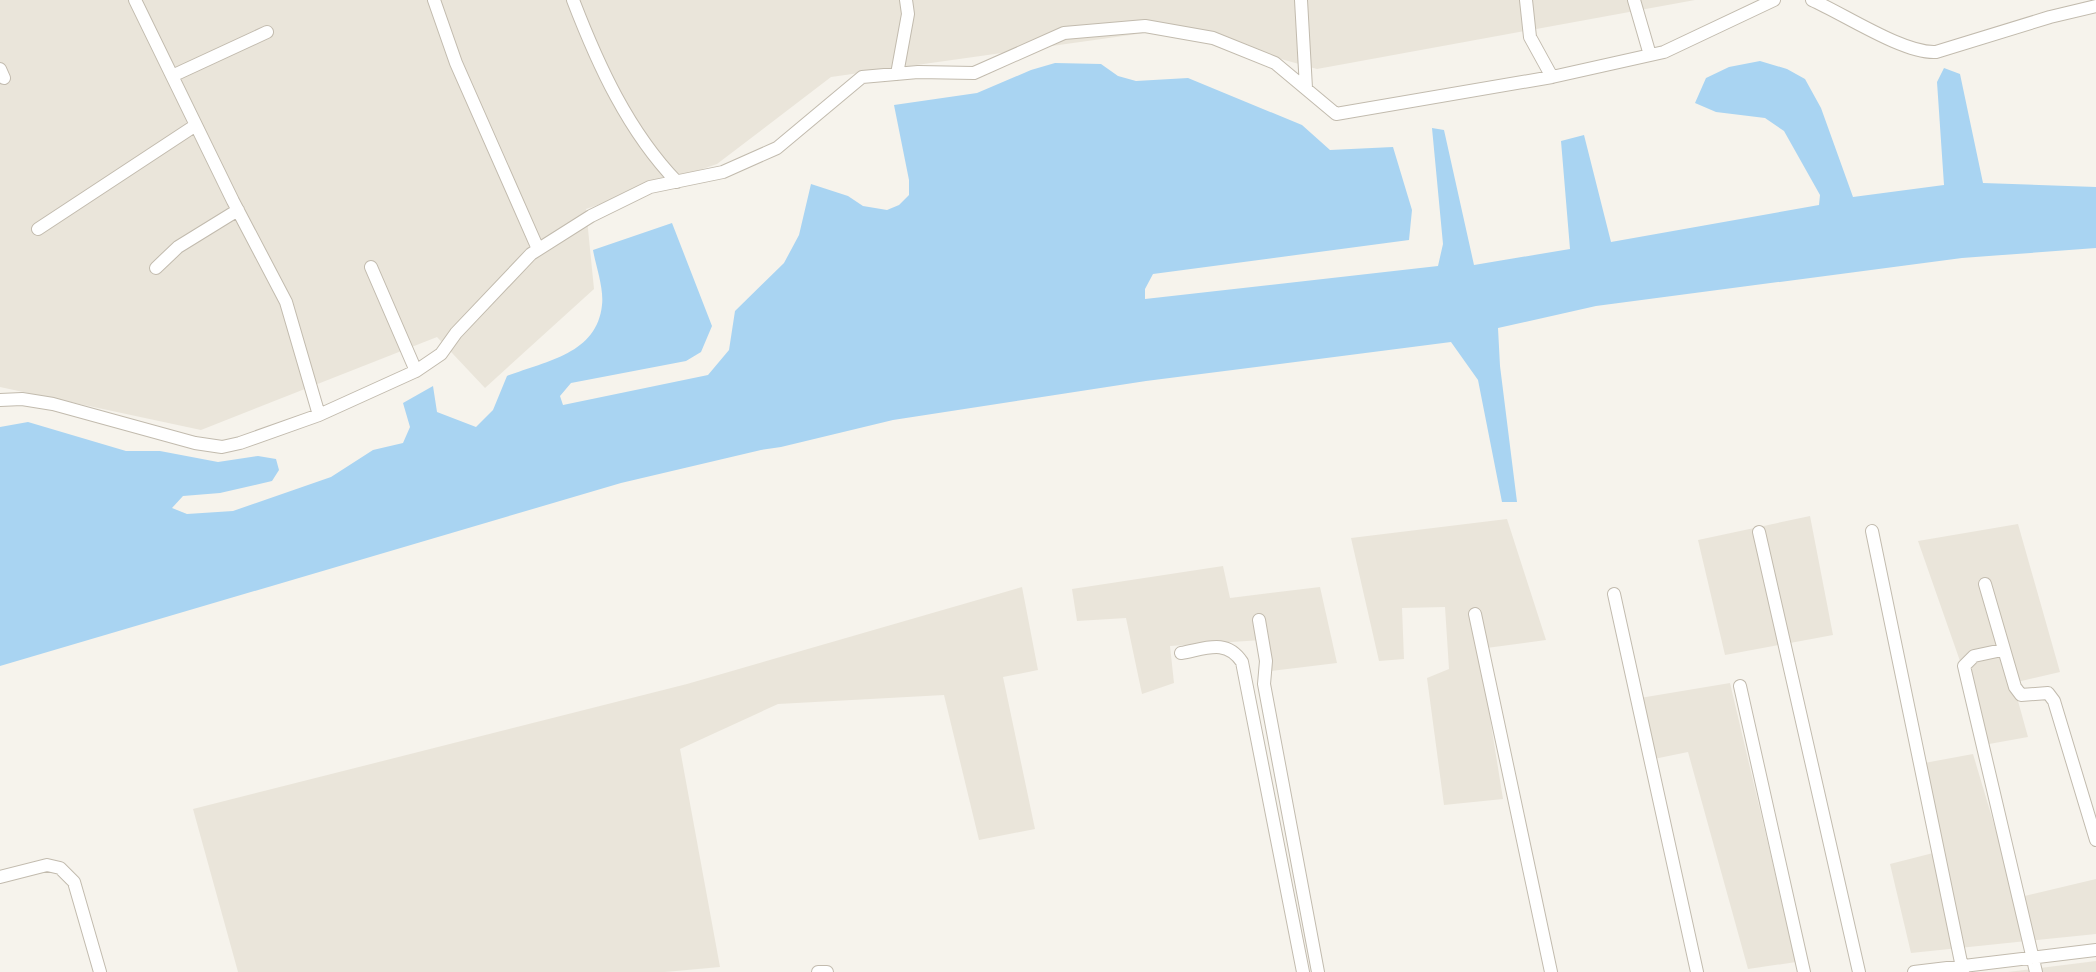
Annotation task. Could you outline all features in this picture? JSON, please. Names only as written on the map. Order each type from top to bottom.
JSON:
[{"type":"street","points":[[135,0],[286,302],[319,415]]},
{"type":"street","points":[[434,0],[456,63],[538,249]]},
{"type":"street","points":[[573,0],[595,57],[639,136],[677,182]]},
{"type":"street","points":[[897,74],[908,14],[906,0]]},
{"type":"street","points":[[1301,0],[1307,88]]},
{"type":"street","points":[[1526,0],[1531,37],[1552,77]]},
{"type":"street","points":[[1634,0],[1650,55]]},
{"type":"street","points":[[0,400],[22,399],[53,404],[195,443],[222,447],[319,415],[416,372],[441,354],[456,333],[531,254],[591,216],[650,187],[723,172],[777,148],[862,77],[918,72],[974,73],[1064,33],[1145,26],[1213,38],[1275,63],[1336,114],[1552,77],[1664,52],[1774,0]]},
{"type":"street","points":[[1812,0],[1897,43],[1927,53],[2050,16],[2096,6]]},
{"type":"street","points":[[172,76],[267,32]]},
{"type":"street","points":[[38,229],[196,125]]},
{"type":"street","points":[[156,268],[178,247],[238,210]]},
{"type":"street","points":[[370,267],[416,372]]},
{"type":"street","points":[[1872,531],[1962,970]]},
{"type":"street","points":[[1759,532],[1859,972]]},
{"type":"street","points":[[1985,584],[2002,650],[2015,687],[2021,695],[2048,693],[2054,701],[2096,840]]},
{"type":"street","points":[[1614,594],[1697,972]]},
{"type":"street","points":[[1475,614],[1551,972]]},
{"type":"street","points":[[1259,620],[1266,661],[1264,684],[1318,972]]},
{"type":"street","points":[[1181,653],[1222,646],[1236,652],[1242,662],[1303,972]]},
{"type":"street","points":[[2002,650],[1974,656],[1964,666],[2036,972]]},
{"type":"street","points":[[1740,686],[1804,972]]},
{"type":"street","points":[[0,877],[47,864],[67,875],[74,882],[100,972]]},
{"type":"street","points":[[1914,972],[1962,970],[2096,950]]},
{"type":"street","points":[[818,972],[827,972]]},
{"type":"shaded area","points":[[0,0],[1695,0],[1317,69],[1173,29],[831,77],[717,164],[586,209],[594,289],[485,388],[437,337],[201,430],[0,387]]},
{"type":"shaded area","points":[[1810,516],[1833,635],[1725,655],[1698,540]]},
{"type":"shaded area","points":[[1507,519],[1546,640],[1479,649],[1503,799],[1444,805],[1427,678],[1449,669],[1445,607],[1402,608],[1404,659],[1379,661],[1351,538]]},
{"type":"shaded area","points":[[2018,524],[2060,672],[2013,683],[2028,737],[1989,744],[1918,541]]},
{"type":"shaded area","points":[[1223,566],[1230,598],[1320,587],[1337,663],[1271,671],[1262,640],[1170,646],[1174,683],[1142,694],[1126,618],[1077,621],[1072,589]]},
{"type":"shaded area","points":[[1022,587],[1038,670],[1003,677],[1035,829],[979,840],[944,695],[778,704],[680,749],[720,967],[665,972],[238,972],[193,809],[687,684]]},
{"type":"shaded area","points":[[1730,683],[1796,962],[1748,969],[1688,752],[1649,760],[1640,698]]},
{"type":"shaded area","points":[[1973,754],[2016,898],[2096,879],[2096,934],[1911,953],[1890,864],[1941,851],[1919,764]]},
{"type":"shaded area","points":[[2096,961],[2096,972],[2008,972]]},
{"type":"water","points":[[1760,61],[1787,69],[1805,79],[1821,108],[1853,197],[1944,185],[1937,82],[1944,68],[1960,74],[1983,183],[2096,187],[2096,248],[1962,258],[1596,306],[1498,328],[1500,366],[1517,502],[1502,502],[1478,380],[1451,342],[1146,381],[893,420],[621,483],[0,666],[0,427],[28,422],[126,451],[160,451],[218,462],[258,456],[276,459],[279,470],[272,481],[220,493],[183,496],[172,508],[187,514],[233,511],[331,477],[373,450],[403,443],[410,427],[403,403],[433,386],[437,412],[476,427],[493,410],[507,376],[553,360],[580,345],[591,335],[602,305],[601,285],[593,250],[672,223],[712,326],[701,352],[686,361],[571,383],[560,396],[563,405],[708,375],[729,350],[735,311],[784,263],[799,235],[811,184],[848,196],[863,206],[887,210],[899,205],[909,195],[909,180],[894,105],[977,93],[1055,63],[1101,64],[1118,76],[1136,81],[1188,78],[1302,125],[1330,150],[1393,147],[1412,210],[1409,240],[1153,274],[1145,289],[1145,299],[1438,266],[1443,244],[1432,128],[1444,130],[1474,265],[1570,249],[1561,141],[1584,135],[1611,242],[1819,205],[1820,195],[1784,131],[1765,118],[1716,112],[1695,103],[1706,78],[1729,67]]}]
